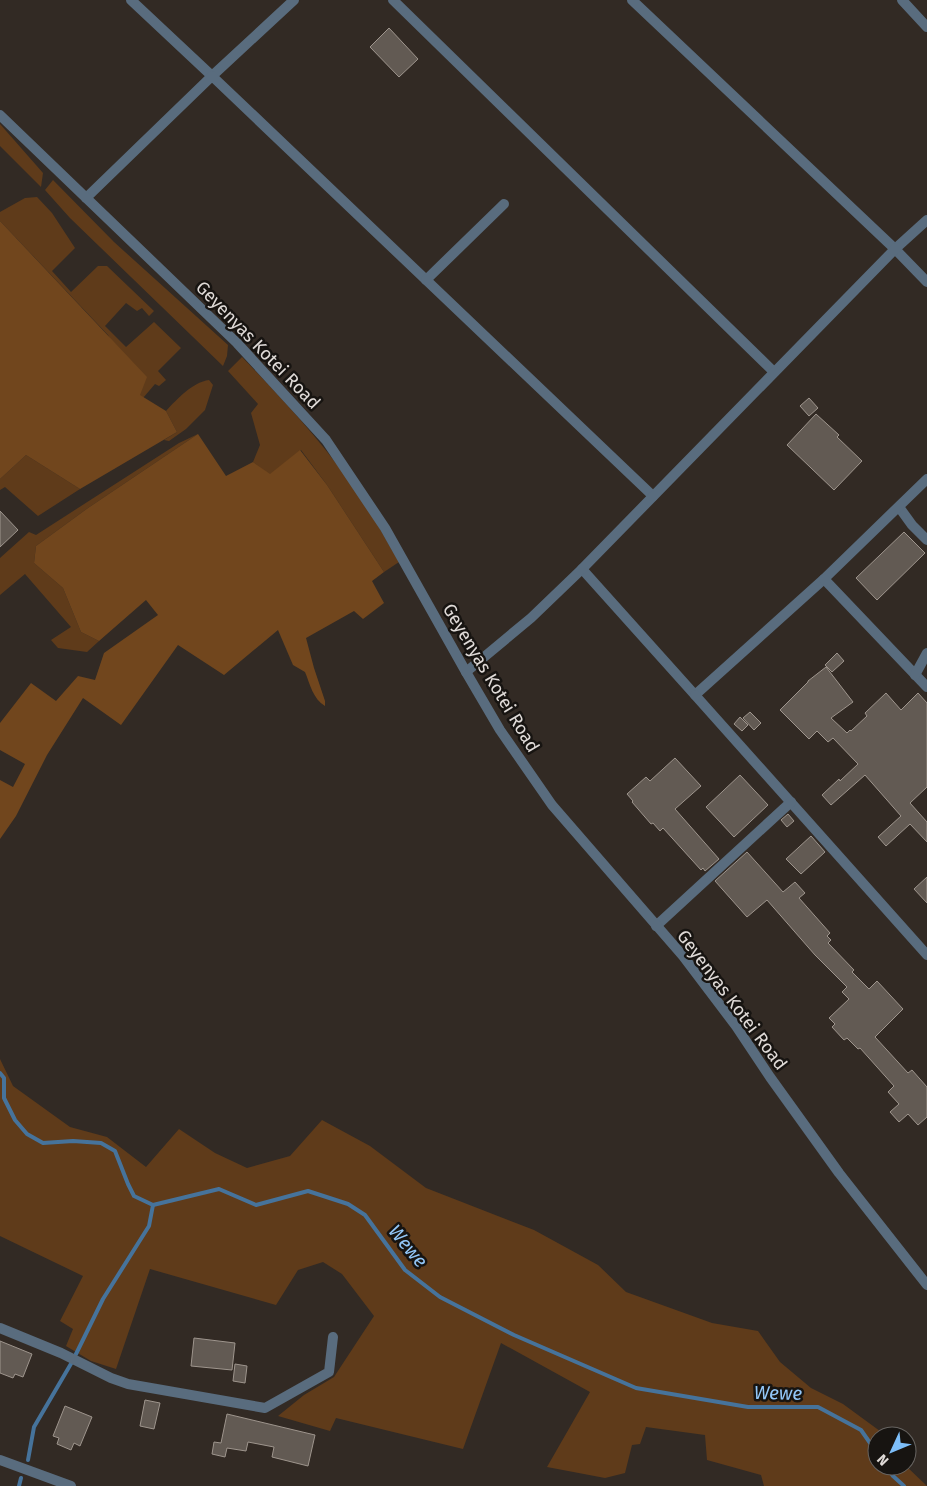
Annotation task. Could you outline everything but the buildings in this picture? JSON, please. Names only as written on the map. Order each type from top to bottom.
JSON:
[{"type":"street","points":[[131,0],[653,496]]},
{"type":"street","points":[[86,198],[294,0]]},
{"type":"street","points":[[393,0],[774,372]]},
{"type":"street","points":[[632,0],[896,249],[927,282]]},
{"type":"street","points":[[902,0],[927,27]]},
{"type":"street","name":"Geyenyas Kotei Road","points":[[0,115],[237,343],[326,440],[385,528],[500,730],[552,805],[683,956],[736,1026],[770,1077],[834,1165],[927,1285]]},
{"type":"street","points":[[426,280],[504,204]]},
{"type":"street","points":[[466,672],[530,618],[582,569],[774,372],[927,220]]},
{"type":"street","points":[[695,695],[824,579],[927,479]]},
{"type":"street","points":[[899,507],[912,525],[927,540]]},
{"type":"street","points":[[582,569],[927,955]]},
{"type":"street","points":[[824,579],[927,687]]},
{"type":"street","points":[[915,675],[927,653]]},
{"type":"street","points":[[656,926],[791,802]]},
{"type":"street","points":[[0,1328],[61,1353],[81,1365],[128,1384],[265,1408],[329,1372],[333,1337]]},
{"type":"street","points":[[0,1460],[71,1486]]},
{"type":"shaded area","points":[[0,124],[43,173],[41,187],[0,146]]},
{"type":"shaded area","points":[[53,180],[114,242],[228,345],[227,356],[223,366],[70,218],[45,190]]},
{"type":"shaded area","points":[[37,197],[52,213],[75,248],[52,271],[71,292],[98,266],[107,266],[154,311],[149,316],[142,308],[137,311],[126,303],[105,326],[126,347],[154,322],[181,348],[158,371],[166,380],[159,386],[155,384],[143,398],[139,395],[108,335],[0,221],[0,212],[25,198]]},
{"type":"shaded area","points":[[0,221],[147,377],[140,395],[166,411],[177,432],[80,489],[26,455],[0,479]]},
{"type":"shaded area","points":[[242,357],[292,410],[338,466],[370,513],[399,562],[384,572],[327,485],[301,450],[270,475],[253,462],[260,445],[251,413],[258,404],[228,371]]},
{"type":"shaded area","points":[[209,380],[213,385],[205,410],[186,429],[169,441],[164,440],[177,432],[166,411],[180,396],[191,388],[203,381]]},
{"type":"shaded area","points":[[198,434],[88,508],[36,546],[34,563],[63,588],[81,632],[99,641],[87,652],[58,648],[51,640],[71,627],[25,574],[0,595],[0,558],[29,532],[36,535],[179,443]]},
{"type":"shaded area","points":[[198,434],[226,476],[253,462],[270,474],[300,450],[327,485],[384,572],[372,581],[384,603],[363,619],[354,611],[306,638],[325,706],[315,695],[305,672],[293,665],[278,630],[224,675],[178,645],[121,725],[83,698],[47,755],[16,816],[0,839],[0,780],[13,787],[25,764],[0,750],[0,723],[31,683],[56,701],[78,676],[95,680],[104,653],[158,615],[146,600],[99,641],[81,632],[63,588],[34,563],[36,546],[88,508]]},
{"type":"shaded area","points":[[26,455],[80,489],[38,516],[5,487],[0,490],[0,479]]},
{"type":"shaded area","points":[[0,1059],[13,1086],[70,1127],[107,1137],[146,1167],[179,1129],[215,1153],[247,1168],[290,1156],[322,1120],[370,1146],[426,1188],[534,1230],[598,1265],[626,1292],[712,1323],[758,1331],[780,1362],[811,1388],[843,1404],[873,1426],[867,1426],[867,1476],[916,1476],[927,1486],[764,1486],[761,1475],[707,1460],[705,1435],[646,1427],[640,1444],[632,1445],[625,1473],[605,1478],[547,1467],[590,1392],[501,1343],[463,1449],[336,1418],[330,1431],[278,1416],[304,1395],[334,1377],[374,1316],[342,1274],[323,1262],[298,1270],[276,1305],[150,1269],[116,1369],[91,1361],[66,1346],[73,1329],[60,1321],[83,1276],[0,1236]]},
{"type":"waterway","name":"Wewe","points":[[0,1073],[4,1078],[4,1098],[15,1120],[27,1134],[43,1143],[73,1141],[101,1143],[115,1151],[134,1196],[153,1205],[219,1189],[256,1205],[308,1191],[348,1204],[365,1215],[405,1270],[440,1297],[514,1335],[636,1388],[748,1407],[818,1407],[861,1430],[867,1439]]},
{"type":"waterway","points":[[76,1354],[103,1299],[149,1226],[153,1205]]},
{"type":"waterway","points":[[28,1460],[34,1427],[72,1362]]},
{"type":"waterway","name":"Wewe","points":[[893,1476],[904,1486]]},
{"type":"waterway","points":[[19,1486],[21,1478]]}]
